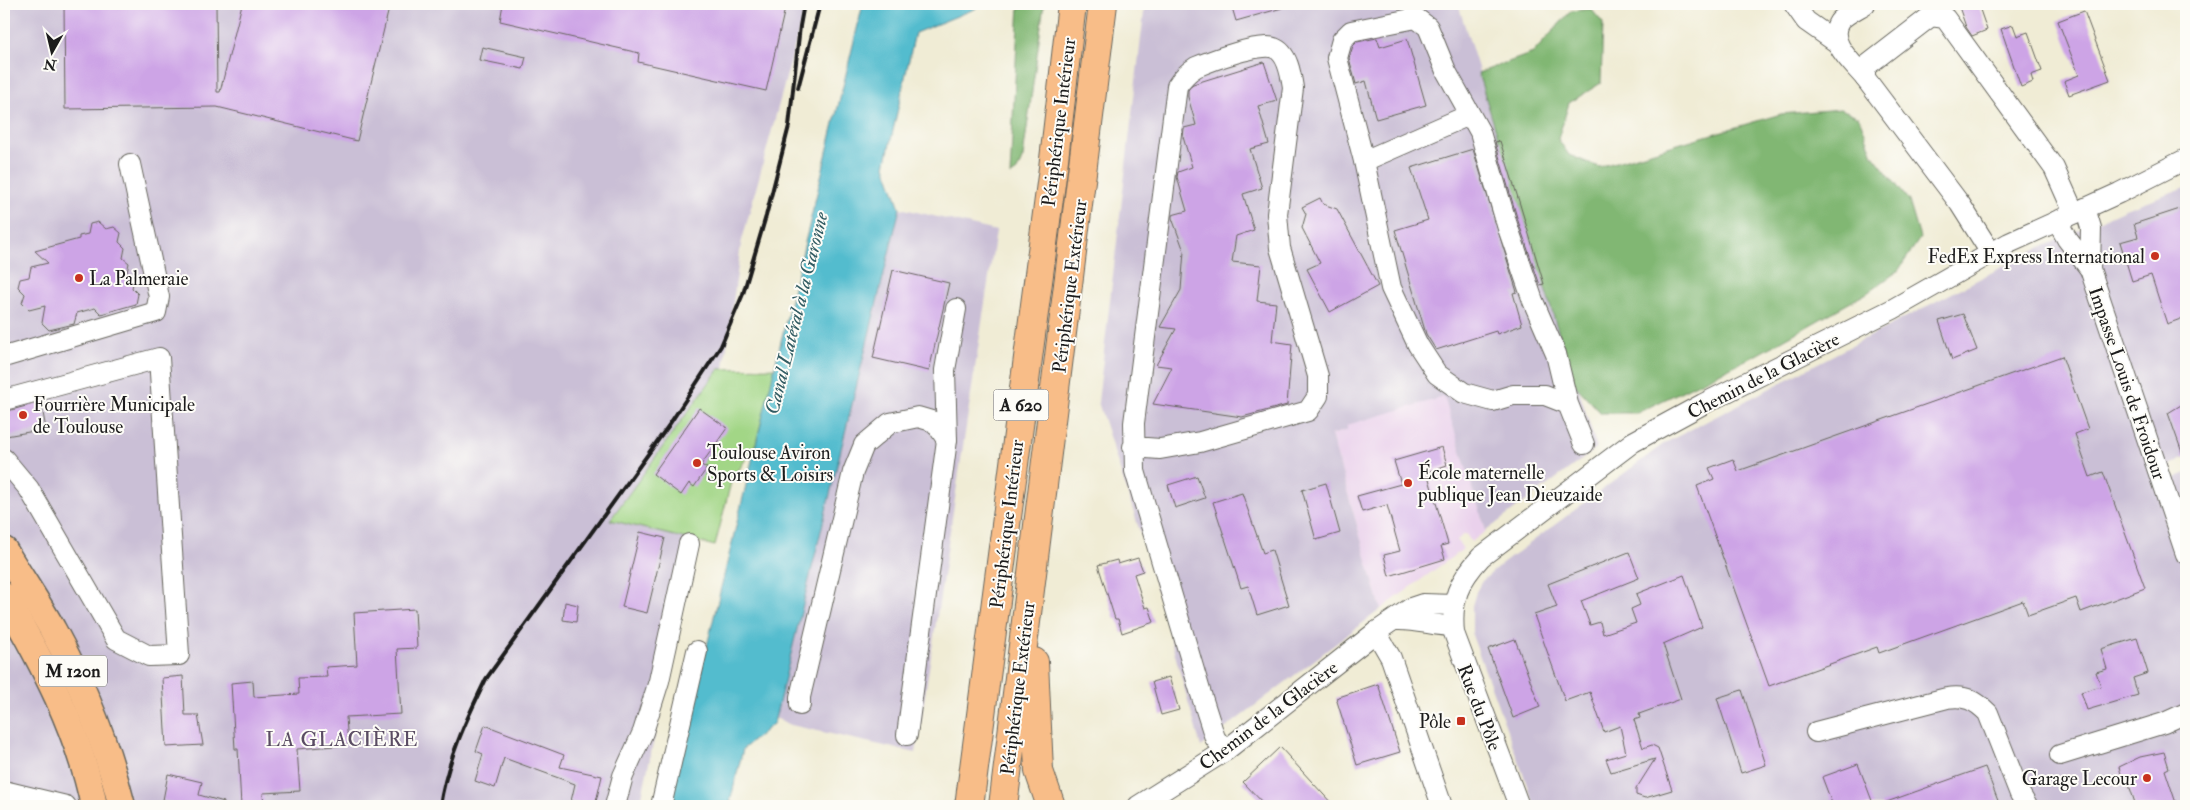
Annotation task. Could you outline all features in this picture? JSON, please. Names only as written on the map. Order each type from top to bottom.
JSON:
[{"type":"highway","name":"Périphérique Intérieur","points":[[969,806],[1053,168],[1072,4]]},
{"type":"highway","name":"Périphérique Extérieur","points":[[1003,806],[1067,304],[1102,4]]},
{"type":"highway","points":[[1030,584],[1037,751],[1039,771],[1050,806]]},
{"type":"main road","name":"M 120n","points":[[4,550],[54,631],[81,686],[99,732],[122,806]]},
{"type":"main road","name":"M 120n","points":[[4,596],[36,650],[66,718],[81,756],[94,806]]},
{"type":"street","points":[[1794,4],[1806,21],[1836,42],[1865,78],[1960,204],[1990,253]]},
{"type":"street","points":[[1836,42],[1835,32],[1840,21],[1865,4]]},
{"type":"street","points":[[1865,78],[1865,67],[1931,16],[1945,18],[2054,168],[2072,214]]},
{"type":"street","points":[[1568,404],[1545,395],[1513,396],[1492,401],[1464,394],[1437,374],[1418,345],[1391,288],[1364,161],[1337,58],[1342,40],[1351,31],[1416,18],[1428,27],[1446,71],[1480,132],[1507,225],[1534,301],[1556,354],[1568,404],[1584,444]]},
{"type":"street","points":[[1133,447],[1160,449],[1200,442],[1308,410],[1318,396],[1318,376],[1280,248],[1277,214],[1293,88],[1282,53],[1273,47],[1259,46],[1196,67],[1184,76],[1177,86],[1133,447],[1135,471],[1200,694],[1215,738],[1225,751]]},
{"type":"street","points":[[1364,161],[1469,115]]},
{"type":"street","name":"Chemin de la Glacière","points":[[1138,806],[1160,801],[1376,632],[1411,608],[1423,604],[1454,605],[1457,590],[1467,572],[1481,557],[1633,442],[1703,404],[1893,309],[1990,253],[2181,164],[2186,148]]},
{"type":"street","points":[[4,357],[156,312],[159,297],[130,164]]},
{"type":"street","name":"Impasse Louis de Froidour","points":[[2090,269],[2066,239],[2072,214],[2091,228],[2090,269],[2186,554]]},
{"type":"street","points":[[907,735],[948,440],[946,370],[956,309]]},
{"type":"street","points":[[4,400],[159,358],[179,655],[149,656],[116,639],[29,489],[4,459]]},
{"type":"street","points":[[800,704],[800,697],[853,472],[864,445],[890,422],[918,417],[935,422],[948,440]]},
{"type":"street","points":[[615,806],[623,776],[643,732],[659,681],[689,544]]},
{"type":"street","name":"Rue du Pôle","points":[[1454,605],[1453,626],[1458,649],[1518,806]]},
{"type":"street","points":[[1396,620],[1412,620],[1441,626],[1453,626]]},
{"type":"street","points":[[1376,632],[1391,658],[1442,806]]},
{"type":"street","points":[[662,806],[697,651]]},
{"type":"street","points":[[1816,732],[1947,698],[1958,696],[1968,698],[1978,703],[1988,714],[2020,794],[2027,806]]},
{"type":"street","points":[[2060,755],[2164,723],[2186,713]]},
{"type":"street","points":[[4,791],[66,806]]},
{"type":"shaded area","points":[[4,4],[806,4],[741,244],[709,477],[640,806],[4,806]]},
{"type":"shaded area","points":[[1145,4],[1458,4],[1597,448],[1486,531],[1444,397],[1347,425],[1347,430],[1331,435],[1381,609],[1201,747],[1144,544],[1098,402]]},
{"type":"shaded area","points":[[2186,187],[2186,456],[2170,465],[2174,479],[2186,473],[2186,806],[1535,806],[1472,635],[1472,606],[1482,581],[1502,564],[1665,443],[2025,255],[2125,209]]},
{"type":"shaded area","points":[[900,208],[996,231],[916,753],[791,725],[775,718]]},
{"type":"shaded area","name":"École maternelle publique Jean Dieuzaide","points":[[1444,396],[1486,531],[1471,542],[1466,534],[1462,536],[1457,540],[1463,549],[1381,609],[1331,435],[1347,430],[1346,425]]},
{"type":"green space","points":[[1019,4],[1044,4],[1023,157],[1017,171],[1010,176]]},
{"type":"green space","points":[[1591,9],[1603,23],[1601,83],[1569,103],[1558,139],[1569,155],[1599,167],[1781,114],[1841,109],[1859,117],[1873,155],[1909,201],[1920,238],[1898,271],[1867,293],[1758,354],[1637,413],[1601,413],[1575,385],[1478,73],[1533,53],[1571,11]]},
{"type":"green space","name":"Toulouse Aviron Sports & Loisirs","points":[[775,368],[756,443],[731,482],[715,546],[610,520],[719,369]]},
{"type":"water","name":"Canal Latéral à la Garonne","points":[[863,4],[987,4],[915,33],[885,166],[900,208],[774,723],[743,749],[730,802],[745,806],[668,806]]},
{"type":"building","points":[[64,4],[216,4],[217,92],[220,92],[242,4],[390,4],[357,141],[217,107],[65,109]]},
{"type":"building","points":[[503,4],[786,4],[766,91],[638,62],[639,53],[500,21]]},
{"type":"building","points":[[1231,4],[1282,4],[1282,8],[1236,21]]},
{"type":"building","points":[[1958,4],[1978,4],[1987,30],[1972,36],[1966,27]]},
{"type":"building","points":[[2084,11],[2110,80],[2069,95],[2064,81],[2079,75],[2058,21]]},
{"type":"building","points":[[2013,25],[2017,36],[2028,32],[2042,71],[2031,75],[2033,82],[2021,87],[2001,29]]},
{"type":"building","points":[[1377,38],[1380,47],[1407,39],[1426,105],[1376,119],[1366,81],[1356,84],[1349,58],[1353,46],[1357,42]]},
{"type":"building","points":[[482,47],[526,57],[523,69],[479,60]]},
{"type":"building","points":[[1264,62],[1277,101],[1258,106],[1269,144],[1250,149],[1262,188],[1243,194],[1254,230],[1236,236],[1232,262],[1261,265],[1257,301],[1276,303],[1272,341],[1292,344],[1287,405],[1242,417],[1153,404],[1172,367],[1156,365],[1176,329],[1160,327],[1181,290],[1184,251],[1172,215],[1187,211],[1177,177],[1178,172],[1192,167],[1183,137],[1184,128],[1196,125],[1188,97],[1188,90],[1193,84]]},
{"type":"building","points":[[1500,141],[1544,284],[1540,285],[1518,221],[1495,142]]},
{"type":"building","points":[[1473,149],[1517,292],[1513,293],[1522,325],[1497,334],[1496,331],[1436,350],[1426,334],[1395,230],[1428,220],[1411,168]]},
{"type":"building","points":[[1320,198],[1323,204],[1337,209],[1378,286],[1330,312],[1307,269],[1320,263],[1302,228],[1306,214],[1302,207]]},
{"type":"building","name":"FedEx Express International","points":[[2186,207],[2186,317],[2167,324],[2151,275],[2132,281],[2120,242],[2138,237],[2134,224]]},
{"type":"building","name":"La Palmeraie","points":[[98,222],[106,229],[114,227],[121,233],[119,242],[125,248],[123,258],[129,263],[127,272],[134,279],[132,288],[138,294],[136,304],[101,314],[95,308],[77,313],[74,324],[49,330],[42,323],[45,306],[29,310],[22,303],[25,294],[18,287],[20,279],[29,277],[31,267],[48,263],[35,251],[79,239],[79,236],[88,234],[90,224]]},
{"type":"building","points":[[893,270],[949,283],[929,371],[873,358]]},
{"type":"building","points":[[1963,314],[1977,350],[1952,360],[1939,321]]},
{"type":"building","points":[[2062,356],[2088,429],[2075,434],[2090,477],[2103,472],[2145,588],[2081,612],[2076,598],[2028,615],[2023,601],[1879,653],[1877,647],[1769,686],[1697,486],[1714,479],[1709,468],[1733,459],[1738,471]]},
{"type":"building","name":"Fourrière Municipale de Toulouse","points":[[41,402],[46,429],[6,436],[4,412]]},
{"type":"building","points":[[2186,402],[2186,458],[2184,458],[2168,413]]},
{"type":"building","points":[[699,408],[727,428],[701,465],[707,468],[694,487],[689,483],[681,495],[653,474]]},
{"type":"building","points":[[1442,447],[1447,465],[1427,472],[1448,544],[1441,546],[1445,559],[1389,576],[1384,555],[1400,551],[1387,505],[1362,512],[1357,496],[1401,484],[1394,461]]},
{"type":"building","points":[[1197,476],[1205,498],[1175,508],[1168,485]]},
{"type":"building","points":[[1326,483],[1340,533],[1316,540],[1302,490]]},
{"type":"building","points":[[1242,493],[1263,553],[1272,550],[1289,605],[1257,615],[1248,586],[1241,588],[1213,502]]},
{"type":"building","points":[[640,532],[665,538],[647,613],[622,607]]},
{"type":"building","points":[[1629,552],[1639,578],[1581,601],[1590,625],[1600,622],[1603,634],[1636,623],[1631,609],[1640,605],[1636,594],[1684,575],[1702,627],[1663,644],[1681,699],[1639,714],[1640,718],[1634,720],[1643,748],[1652,745],[1658,748],[1672,790],[1645,798],[1636,795],[1636,789],[1655,759],[1611,772],[1606,759],[1626,753],[1620,726],[1604,732],[1590,692],[1565,701],[1534,615],[1557,607],[1548,584]]},
{"type":"building","points":[[1138,558],[1143,571],[1134,574],[1145,608],[1149,607],[1154,622],[1122,633],[1118,619],[1115,619],[1098,565],[1117,560],[1118,564]]},
{"type":"building","points":[[565,602],[578,605],[576,622],[563,620]]},
{"type":"building","points":[[415,609],[417,648],[397,649],[401,714],[346,717],[348,745],[297,749],[300,791],[263,793],[264,806],[241,806],[238,749],[235,749],[231,683],[253,681],[254,697],[299,694],[298,678],[327,677],[326,667],[357,665],[354,613]]},
{"type":"building","points":[[2137,638],[2148,673],[2133,678],[2138,695],[2087,710],[2081,692],[2101,686],[2096,672],[2107,669],[2101,649]]},
{"type":"building","points":[[1515,639],[1540,707],[1513,718],[1488,649]]},
{"type":"building","points":[[183,676],[185,715],[198,715],[203,745],[166,747],[162,678]]},
{"type":"building","points":[[1169,677],[1179,710],[1161,715],[1152,682]]},
{"type":"building","points":[[1378,684],[1400,752],[1357,765],[1336,698]]},
{"type":"building","points":[[1742,690],[1766,765],[1741,773],[1717,698]]},
{"type":"building","points":[[485,725],[564,755],[560,767],[602,776],[595,806],[571,801],[575,784],[504,758],[495,788],[475,781],[483,754],[476,751]]},
{"type":"building","points":[[1280,747],[1334,806],[1266,806],[1243,782]]},
{"type":"building","name":"Garage Lecour","points":[[2164,752],[2169,768],[2165,770],[2177,806],[2136,806],[2128,782],[2124,784],[2119,767],[2140,757]]},
{"type":"building","points":[[1858,764],[1874,806],[1833,806],[1822,777]]},
{"type":"building","points":[[1985,767],[2000,806],[1881,806],[1881,804]]},
{"type":"building","points":[[168,774],[202,782],[199,795],[224,802],[223,806],[190,806],[163,800]]},
{"type":"railway","points":[[440,806],[452,757],[486,679],[669,425],[721,346],[743,294],[766,216],[789,126],[804,4]]},
{"type":"railway","points":[[798,88],[820,4]]},
{"type":"place","name":"FedEx Express International","points":[[2155,256]]},
{"type":"place","name":"La Palmeraie","points":[[79,278]]},
{"type":"place","name":"Fourrière Municipale de Toulouse","points":[[23,415]]},
{"type":"place","name":"Toulouse Aviron Sports & Loisirs","points":[[697,463]]},
{"type":"place","name":"École maternelle publique Jean Dieuzaide","points":[[1408,483]]},
{"type":"place","name":"Pôle","points":[[1461,721]]},
{"type":"place","name":"Garage Lecour","points":[[2147,778]]},
{"type":"district","name":"LA GLACIÈRE","points":[[342,739]]}]
